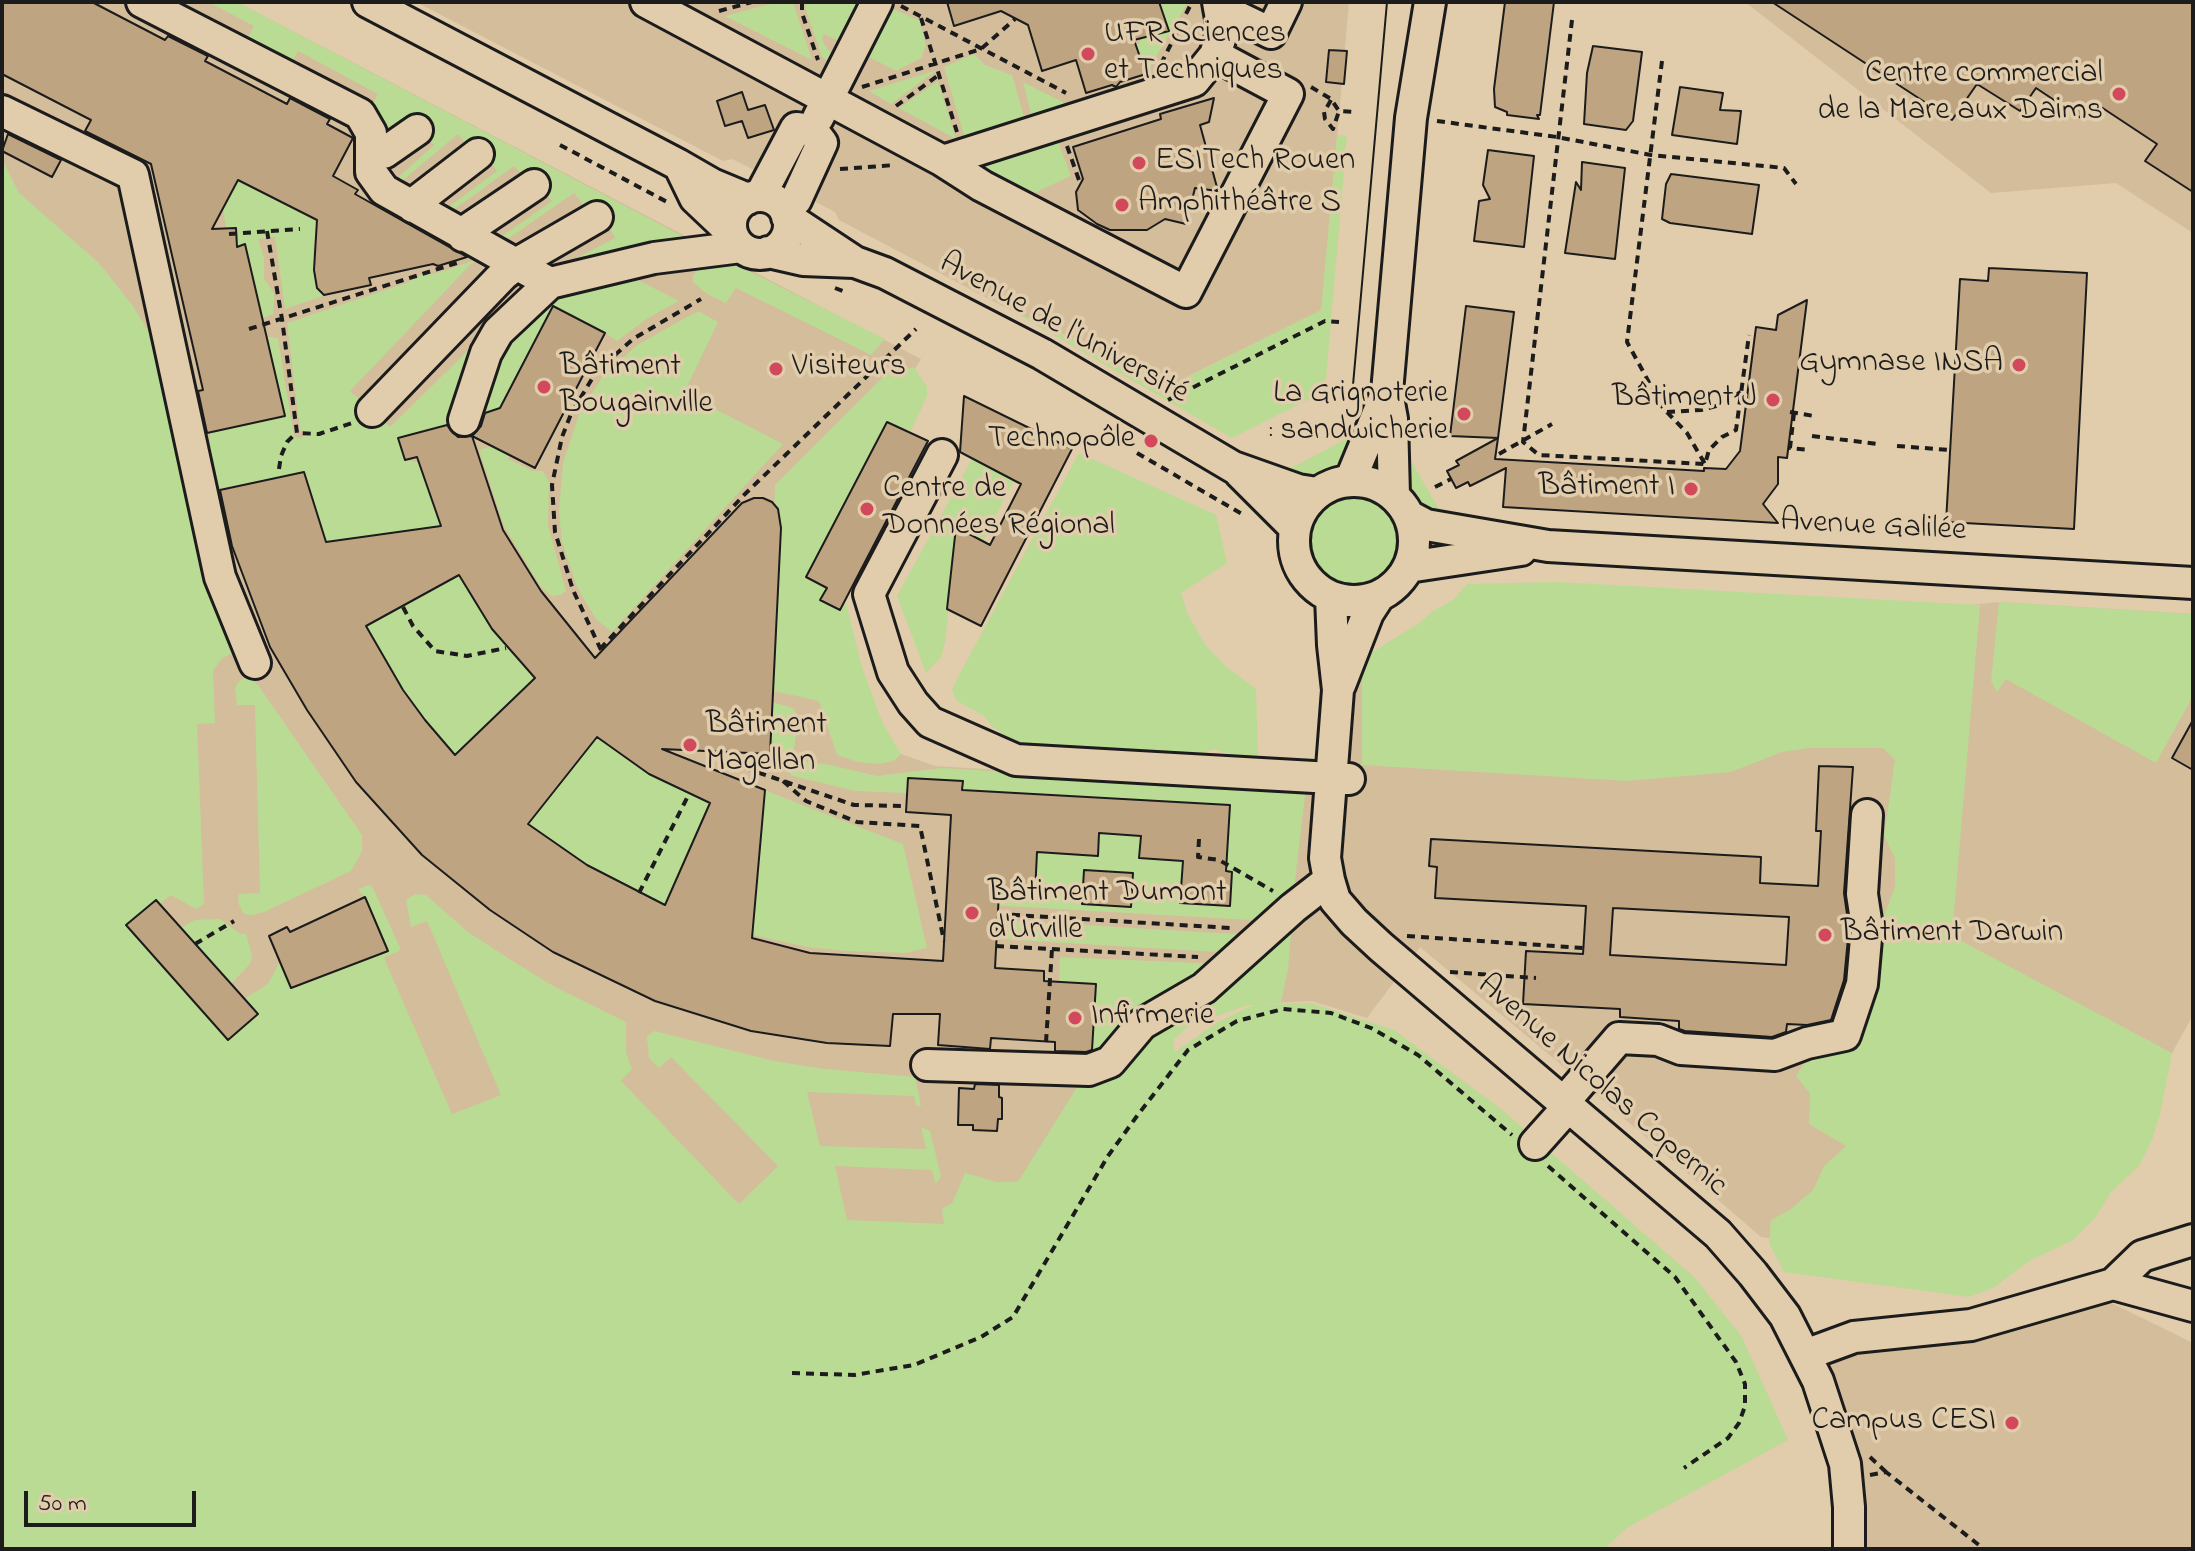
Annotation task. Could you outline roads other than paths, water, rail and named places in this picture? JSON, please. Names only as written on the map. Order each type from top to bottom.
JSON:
[{"type":"street","points":[[142,2],[360,114],[371,133],[371,172],[384,190],[550,283]]},
{"type":"street","name":"Avenue de l'Université","points":[[368,2],[712,184],[770,206],[855,262],[885,273],[1042,354],[1233,467],[1298,490],[1317,493]]},
{"type":"street","points":[[646,2],[874,124],[952,153],[982,186],[1186,292],[1288,94],[1215,55]]},
{"type":"street","points":[[747,244],[732,217],[741,203],[770,206],[796,200],[822,143],[812,130],[877,2]]},
{"type":"street","points":[[1210,4],[1271,33],[1286,2]]},
{"type":"street","points":[[1401,506],[1387,392],[1411,118],[1430,2]]},
{"type":"street","points":[[952,153],[1194,81],[1215,55],[1223,30],[1210,4]]},
{"type":"street","points":[[2,111],[133,175],[220,577],[255,663]]},
{"type":"street","points":[[371,153],[384,153],[417,130]]},
{"type":"street","points":[[413,207],[478,154]]},
{"type":"street","points":[[679,165],[695,198],[747,244]]},
{"type":"street","points":[[476,243],[467,230],[534,185]]},
{"type":"street","points":[[464,420],[486,353],[498,332],[550,283],[654,258],[747,244],[783,242],[789,226],[770,206]]},
{"type":"street","points":[[372,411],[503,275],[521,261],[597,217]]},
{"type":"street","name":"Avenue de l'Université","points":[[747,244],[803,260],[855,262]]},
{"type":"street","points":[[1350,481],[1387,392]]},
{"type":"street","points":[[942,455],[869,594],[893,672],[930,722],[1016,760],[1341,778]]},
{"type":"street","name":"Avenue de l'Université","points":[[1233,467],[1295,528]]},
{"type":"street","points":[[1350,481],[1381,487],[1401,506],[1414,532],[1414,550],[1408,567],[1391,589],[1379,596],[1355,600],[1331,597],[1316,587],[1304,574],[1296,558],[1295,528],[1307,503],[1333,484],[1350,481]]},
{"type":"street","name":"Avenue Galilée","points":[[1401,506],[1426,525],[1548,546],[2193,583]]},
{"type":"street","name":"Avenue Galilée","points":[[1408,567],[1548,546]]},
{"type":"street","name":"Avenue Nicolas Copernic","points":[[1338,690],[1368,613],[1379,596]]},
{"type":"street","name":"Avenue Nicolas Copernic","points":[[1331,597],[1341,778],[1325,858],[1335,900],[1354,922],[1718,1234],[1785,1316],[1827,1407],[1842,1454],[1849,1549]]},
{"type":"street","points":[[1532,1147],[1619,1038],[1658,1040],[1681,1049],[1775,1055],[1807,1043],[1845,1035],[1862,984],[1867,927],[1862,894],[1867,815]]},
{"type":"street","points":[[927,1065],[1089,1070],[1110,1062],[1142,1024],[1204,988],[1329,880]]},
{"type":"street","points":[[1805,1355],[1854,1337],[1971,1325],[2113,1284],[2142,1256],[2193,1240]]},
{"type":"street","points":[[2113,1284],[2193,1306]]},
{"type":"tram line","points":[[1353,385],[1387,2]]},
{"type":"place","name":"UFR Sciences et Techniques","points":[[1088,54]]},
{"type":"place","name":"Centre commercial de la Mare aux Daims","points":[[2119,94]]},
{"type":"place","name":"ESITech Rouen","points":[[1139,163]]},
{"type":"place","name":"Amphithéâtre S","points":[[1122,205]]},
{"type":"place","name":"Gymnase INSA","points":[[2019,365]]},
{"type":"place","name":"Visiteurs","points":[[776,369]]},
{"type":"place","name":"Bâtiment Bougainville","points":[[544,387]]},
{"type":"place","name":"Bâtiment J","points":[[1773,400]]},
{"type":"place","name":"La Grignoterie : sandwicherie","points":[[1464,414]]},
{"type":"place","name":"Technopôle","points":[[1151,441]]},
{"type":"place","name":"Bâtiment I","points":[[1691,489]]},
{"type":"place","name":"Centre de Données Régional","points":[[867,509]]},
{"type":"place","name":"Bâtiment Magellan","points":[[690,745]]},
{"type":"place","name":"Bâtiment Dumont d'Urville","points":[[972,913]]},
{"type":"place","name":"Bâtiment Darwin","points":[[1825,935]]},
{"type":"place","name":"Infirmerie","points":[[1075,1018]]},
{"type":"place","name":"Campus CESI","points":[[2012,1423]]}]
